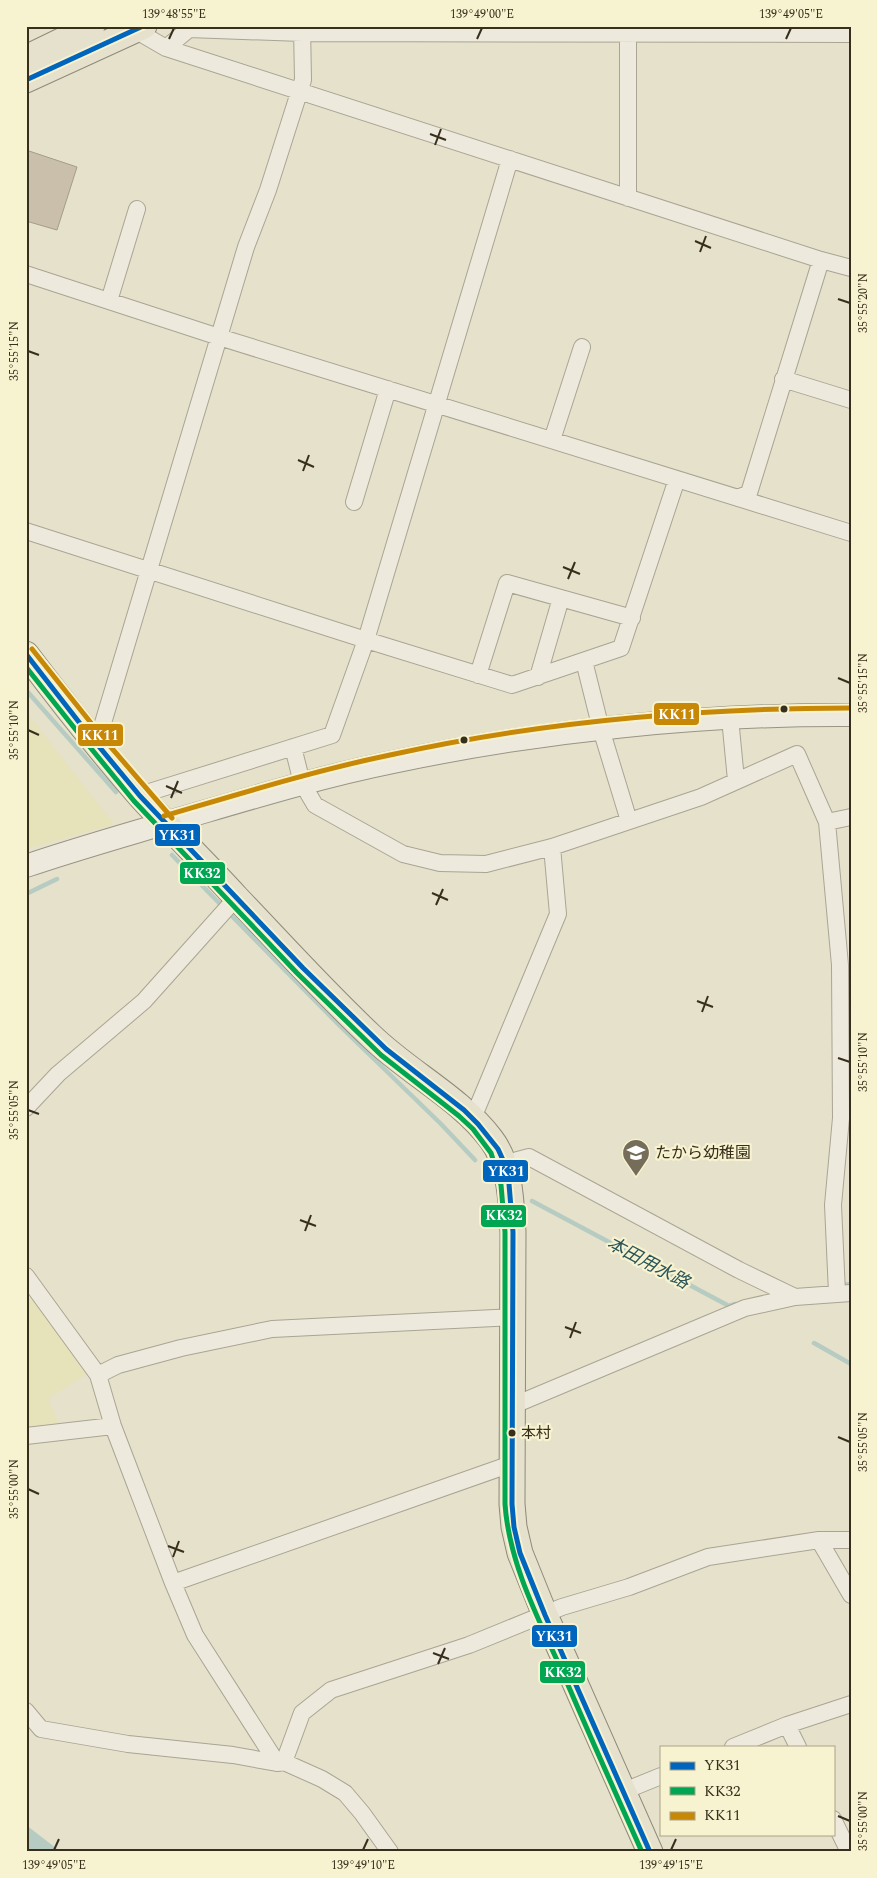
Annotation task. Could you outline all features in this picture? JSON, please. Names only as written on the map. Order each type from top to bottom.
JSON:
[{"type":"main road","points":[[26,58],[92,26]]},
{"type":"main road","points":[[26,80],[139,28]]},
{"type":"main road","points":[[26,654],[140,795],[278,943],[372,1037],[473,1118],[493,1141],[504,1164],[511,1192],[513,1232],[511,1464],[514,1528],[520,1553],[545,1614],[650,1852]]},
{"type":"street","points":[[139,28],[166,48],[821,260],[851,268]]},
{"type":"street","points":[[166,48],[189,29],[812,30],[851,34]]},
{"type":"street","points":[[97,743],[246,247],[268,190],[303,80],[302,30]]},
{"type":"street","points":[[628,30],[628,198]]},
{"type":"street","points":[[140,795],[332,735],[366,640],[510,159]]},
{"type":"street","points":[[109,301],[137,209]]},
{"type":"street","points":[[738,498],[749,493],[821,260]]},
{"type":"street","points":[[26,274],[851,533]]},
{"type":"street","points":[[552,440],[582,347]]},
{"type":"street","points":[[783,379],[851,400]]},
{"type":"street","points":[[354,502],[388,389]]},
{"type":"street","points":[[26,531],[512,685],[622,648],[677,479]]},
{"type":"street","points":[[478,675],[507,584],[632,618]]},
{"type":"street","points":[[538,677],[561,598]]},
{"type":"street","points":[[584,661],[601,729],[629,821]]},
{"type":"street","points":[[26,866],[67,852],[302,783],[393,762],[497,743],[601,729],[730,718],[851,715]]},
{"type":"street","points":[[730,718],[736,780]]},
{"type":"street","points":[[293,747],[302,783],[315,805],[403,854],[440,863],[486,864],[552,847],[701,797],[797,754],[827,822],[841,974],[842,1118],[833,1206],[844,1293],[795,1297],[745,1308],[512,1406]]},
{"type":"street","points":[[827,822],[851,816]]},
{"type":"street","points":[[473,1118],[558,914],[552,847]]},
{"type":"street","points":[[26,1108],[58,1074],[144,1001],[237,897]]},
{"type":"street","points":[[504,1164],[530,1157],[739,1270],[795,1297]]},
{"type":"street","points":[[26,1276],[98,1375],[113,1426],[172,1583],[195,1635],[280,1763]]},
{"type":"street","points":[[98,1375],[118,1365],[181,1348],[272,1329],[513,1316]]},
{"type":"street","points":[[26,1436],[113,1426]]},
{"type":"street","points":[[172,1583],[511,1464]]},
{"type":"street","points":[[280,1763],[302,1713],[331,1690],[469,1645],[545,1614],[629,1587],[708,1557],[819,1540],[851,1540]]},
{"type":"street","points":[[819,1540],[851,1595]]},
{"type":"street","points":[[735,1746],[787,1725],[851,1704]]},
{"type":"street","points":[[26,1711],[41,1730],[128,1744],[233,1755],[280,1763],[322,1779],[345,1793],[390,1852]]},
{"type":"street","points":[[787,1725],[798,1746]]},
{"type":"street","points":[[624,1792],[660,1776]]},
{"type":"street","points":[[834,1821],[849,1852]]},
{"type":"shaded area","points":[[26,712],[114,824],[26,849]]},
{"type":"shaded area","points":[[26,1287],[91,1371],[48,1399],[60,1427],[26,1431]]},
{"type":"shaded area","points":[[26,1825],[61,1852],[26,1852]]},
{"type":"building","points":[[26,150],[77,167],[57,230],[26,221]]},
{"type":"waterway","points":[[26,690],[116,792]]},
{"type":"waterway","name":"本田用水路","points":[[172,855],[475,1160]]},
{"type":"waterway","points":[[26,894],[57,879]]},
{"type":"waterway","name":"本田用水路","points":[[532,1201],[729,1306],[735,1304]]},
{"type":"waterway","name":"本田用水路","points":[[841,1285],[851,1284]]},
{"type":"waterway","points":[[814,1343],[851,1364]]},
{"type":"transit line","name":"YK31","points":[[26,80],[143,26]]},
{"type":"transit line","name":"KK11","points":[[32,649],[103,738],[172,818]]},
{"type":"transit line","name":"YK31","points":[[26,654],[140,796],[303,968],[386,1049],[464,1110],[498,1149],[509,1184],[513,1232],[512,1504],[514,1527],[520,1553],[545,1615],[650,1852]]},
{"type":"transit line","name":"KK32","points":[[26,667],[134,801],[297,973],[381,1055],[459,1116],[473,1129],[491,1153],[501,1185],[505,1232],[505,1504],[512,1548],[534,1610],[642,1852]]},
{"type":"transit line","name":"KK11","points":[[164,816],[333,768],[390,755],[504,734],[619,719],[677,714],[851,708]]},
{"type":"place","name":"たから幼稚園","points":[[636,1177]]},
{"type":"place","name":"本村","points":[[512,1433]]}]
